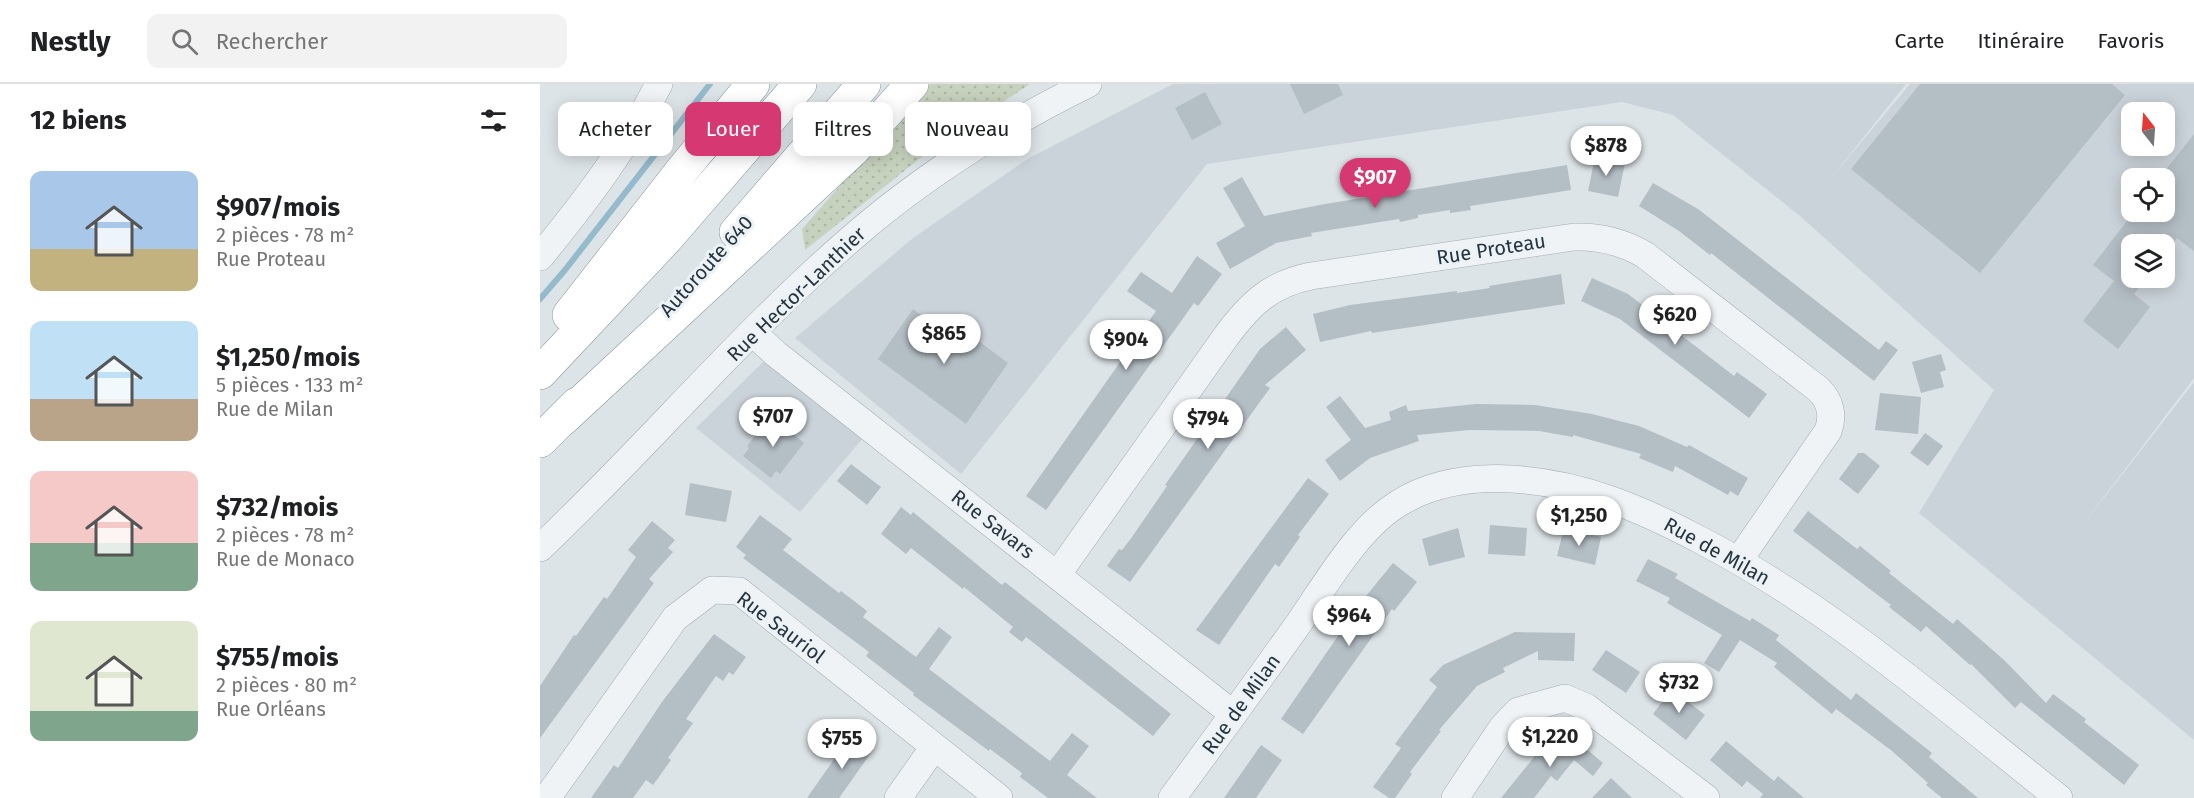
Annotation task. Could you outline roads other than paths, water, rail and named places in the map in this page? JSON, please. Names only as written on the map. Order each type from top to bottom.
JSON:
[{"type":"highway","points":[[540,352],[683,169],[753,84]]},
{"type":"highway","points":[[540,373],[667,238],[800,84]]},
{"type":"highway","name":"Autoroute 640","points":[[551,430],[700,272],[864,84]]},
{"type":"highway","points":[[551,430],[853,150],[912,84]]},
{"type":"street","points":[[540,257],[616,156],[639,122],[659,84]]},
{"type":"street","name":"Rue Hector-Lanthier","points":[[540,548],[831,257],[899,199],[997,133],[1088,84]]},
{"type":"street","name":"Rue Proteau","points":[[1057,575],[1227,335],[1252,305],[1269,292],[1289,282],[1311,276],[1574,237],[1596,237],[1616,242],[1645,255],[1818,389],[1826,398],[1831,414],[1828,430],[1739,560]]},
{"type":"street","name":"Rue Savars","points":[[753,333],[776,354],[1233,714]]},
{"type":"street","name":"Rue de Milan","points":[[1172,798],[1364,534],[1395,505],[1419,492],[1466,481],[1500,479],[1543,482],[1581,489],[1615,500],[1649,514],[1739,560],[1798,596],[1840,627],[2059,798]]},
{"type":"street","name":"Rue Sauriol","points":[[547,798],[675,618],[712,590],[739,591],[999,798]]},
{"type":"street","points":[[1455,798],[1502,728],[1518,711],[1565,698],[1586,707],[1706,798]]},
{"type":"street","points":[[898,798],[934,747]]},
{"type":"waterway","points":[[540,299],[710,84]]}]
